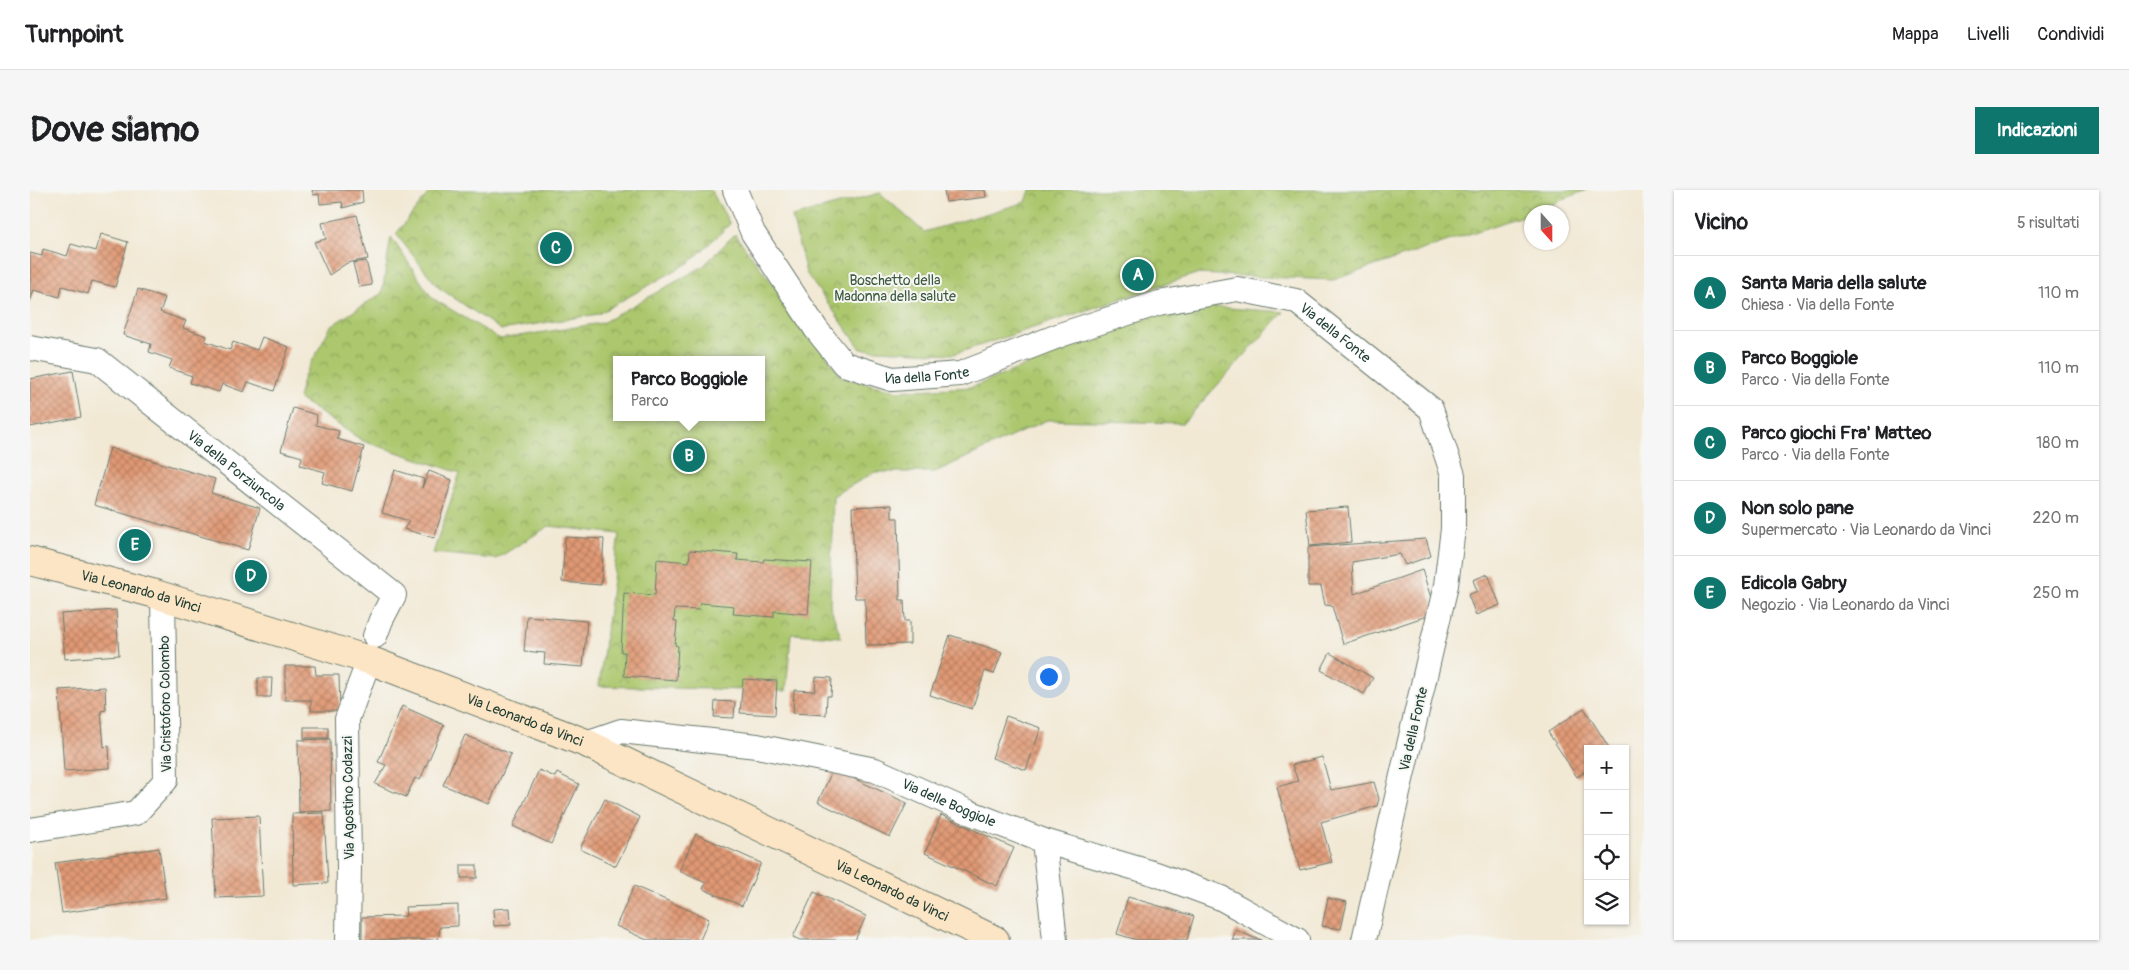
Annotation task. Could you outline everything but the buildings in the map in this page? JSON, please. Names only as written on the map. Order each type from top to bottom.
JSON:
[{"type":"street","name":"Via della Fonte","points":[[735,190],[753,233],[816,329],[844,364],[892,379],[960,374],[1063,334],[1159,303],[1237,289],[1296,301],[1431,409],[1453,475],[1453,529],[1446,585],[1364,940]]},
{"type":"street","name":"Via della Porziuncola","points":[[30,348],[98,360],[394,595],[381,620],[372,648]]},
{"type":"street","name":"Via Leonardo da Vinci","points":[[30,561],[163,597],[372,648],[586,743],[995,940]]},
{"type":"street","name":"Via Cristoforo Colombo","points":[[30,830],[136,813],[166,780],[163,597]]},
{"type":"street","name":"Via Agostino Codazzi","points":[[348,940],[350,866],[347,720],[372,648]]},
{"type":"street","name":"Via delle Boggiole","points":[[586,743],[621,731],[758,746],[875,770],[971,813],[1044,841],[1156,874],[1221,898],[1297,940]]},
{"type":"street","points":[[1044,841],[1055,940]]},
{"type":"green space","points":[[431,190],[711,190],[730,224],[690,262],[598,314],[501,330],[438,287],[396,234]]},
{"type":"green space","name":"Boschetto della Madonna della salute","points":[[1030,190],[1586,190],[1550,205],[1524,205],[1524,215],[1333,280],[1196,274],[954,354],[861,349],[806,273],[792,217],[880,193],[924,232],[1026,202]]},
{"type":"green space","points":[[735,234],[843,378],[898,391],[972,387],[1151,316],[1215,307],[1284,312],[1183,423],[1047,420],[935,472],[875,472],[833,496],[830,606],[841,637],[791,634],[786,691],[599,686],[619,534],[549,526],[496,559],[433,553],[460,473],[363,441],[298,398],[304,376],[331,326],[382,293],[391,237],[432,298],[500,339],[602,323],[702,267]]},
{"type":"place","name":"Parco giochi Fra' Matteo","points":[[556,248]]},
{"type":"place","name":"Santa Maria della salute","points":[[1138,275]]},
{"type":"place","name":"Parco Boggiole","points":[[689,456]]},
{"type":"place","name":"Edicola Gabry","points":[[135,545]]},
{"type":"place","name":"Non solo pane","points":[[251,576]]}]
